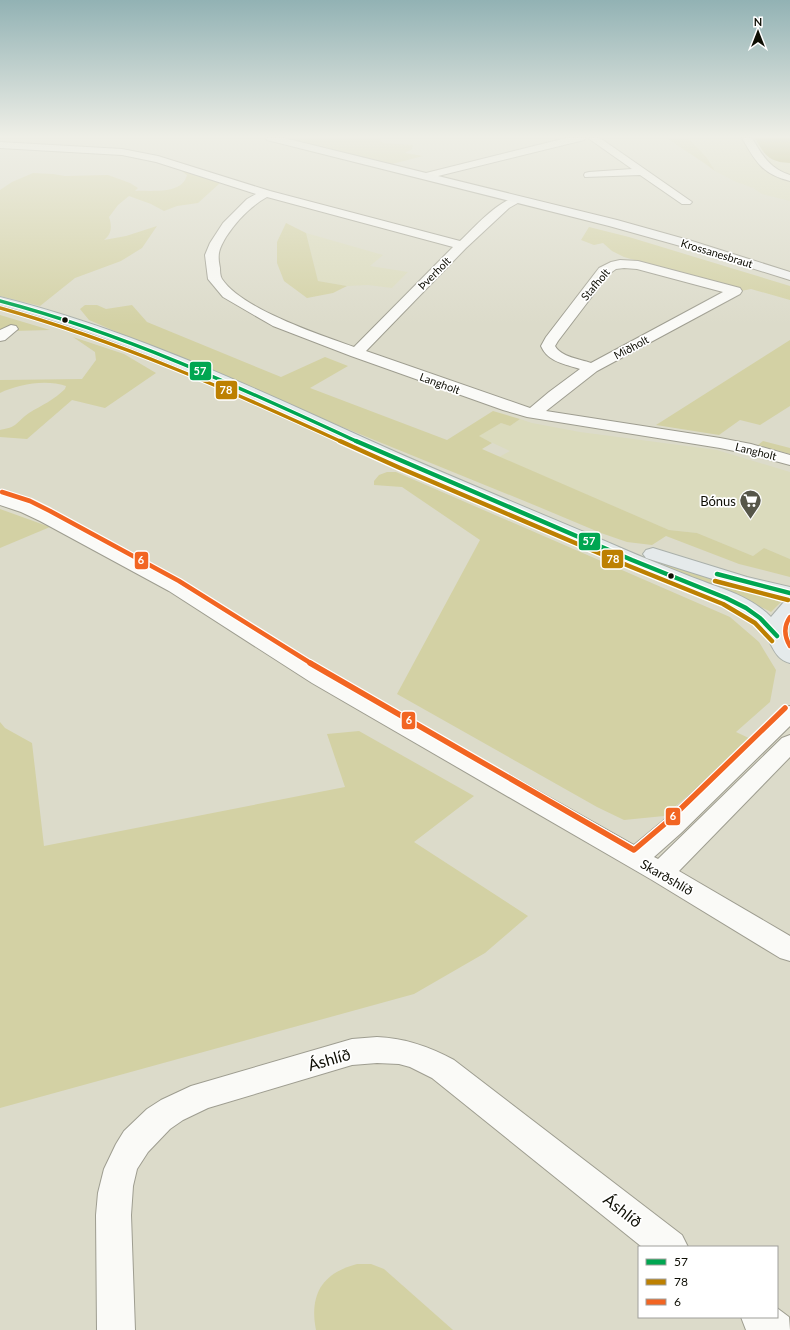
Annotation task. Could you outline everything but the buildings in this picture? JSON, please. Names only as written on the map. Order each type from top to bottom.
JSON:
[{"type":"highway","points":[[0,301],[86,327],[161,354],[274,403],[403,462],[530,515],[632,560],[726,598],[746,608],[760,618],[777,636],[781,645],[790,656]]},
{"type":"highway","points":[[530,515],[750,584],[790,593]]},
{"type":"highway","points":[[777,636],[777,624],[782,613],[790,607]]},
{"type":"street","name":"Langholt","points":[[253,200],[227,226],[216,243],[212,255],[215,279],[228,294],[278,323],[356,353],[508,407],[533,414],[720,443],[751,449],[790,460]]},
{"type":"street","points":[[293,200],[462,245]]},
{"type":"street","name":"Þverholt","points":[[356,353],[462,245],[505,206],[517,200]]},
{"type":"street","name":"Krossanesbraut","points":[[517,200],[613,223],[682,242],[790,276]]},
{"type":"street","name":"Stafholt","points":[[592,368],[561,358],[551,352],[548,346],[599,276],[609,266],[622,264],[638,265],[735,292]]},
{"type":"street","name":"Miðholt","points":[[533,414],[554,395],[592,368],[735,292]]},
{"type":"street","name":"Skarðshlíð","points":[[0,499],[28,508],[47,517],[176,587],[320,678],[661,873],[790,950]]},
{"type":"street","points":[[635,859],[672,827],[790,713]]},
{"type":"street","points":[[661,873],[790,743]]},
{"type":"street","name":"Áshlíð","points":[[116,1330],[115,1187],[122,1165],[132,1145],[146,1128],[163,1114],[182,1103],[352,1052],[364,1050],[390,1049],[408,1053],[426,1059],[443,1069],[669,1246]]},
{"type":"street","points":[[760,1318],[776,1330]]},
{"type":"shaded area","points":[[0,200],[124,200],[118,205],[109,217],[111,230],[107,238],[104,240],[126,236],[157,226],[142,248],[121,261],[75,278],[40,306],[0,296]]},
{"type":"shaded area","points":[[140,200],[201,200],[198,203],[177,206],[164,211]]},
{"type":"shaded area","points":[[286,223],[306,233],[318,281],[347,286],[333,293],[307,298],[284,281],[277,263],[277,242]]},
{"type":"shaded area","points":[[589,227],[629,237],[790,286],[790,300],[751,289],[741,291],[624,257],[612,251],[603,243],[594,245],[581,240]]},
{"type":"shaded area","points":[[306,233],[383,255],[370,266],[408,272],[392,288],[368,285],[347,286],[318,281]]},
{"type":"shaded area","points":[[85,305],[97,305],[106,309],[132,305],[147,322],[281,377],[325,357],[348,366],[310,388],[447,440],[493,411],[520,419],[510,426],[501,423],[479,436],[492,443],[482,449],[669,530],[697,533],[753,556],[764,548],[790,559],[790,577],[739,564],[666,536],[652,545],[627,542],[601,533],[237,384],[89,320],[80,309]]},
{"type":"shaded area","points":[[0,315],[50,330],[14,331],[0,335]]},
{"type":"shaded area","points":[[73,337],[124,354],[156,373],[105,408],[72,400],[27,439],[0,437],[0,430],[10,428],[15,425],[29,413],[57,396],[65,389],[66,386],[41,383],[15,387],[0,393],[0,380],[82,379],[96,360],[95,352]]},
{"type":"shaded area","points":[[790,340],[790,406],[760,425],[740,420],[719,435],[656,425]]},
{"type":"shaded area","points":[[520,419],[532,423],[580,432],[717,450],[790,472],[790,559],[764,548],[753,556],[697,533],[669,530],[499,457],[510,451],[478,436],[501,423],[510,426]]},
{"type":"shaded area","points":[[763,441],[790,448],[790,454],[758,445]]},
{"type":"shaded area","points":[[387,472],[396,472],[730,617],[759,642],[776,670],[770,702],[736,732],[753,740],[664,816],[624,820],[597,807],[397,694],[480,540],[402,487],[374,485],[374,481],[379,475]]},
{"type":"shaded area","points":[[0,509],[50,527],[0,548]]},
{"type":"shaded area","points":[[620,549],[781,602],[771,612],[732,593]]},
{"type":"shaded area","points":[[0,722],[5,728],[32,743],[44,846],[345,787],[327,734],[359,731],[474,796],[414,842],[528,916],[485,953],[414,994],[0,1108]]},
{"type":"shaded area","points":[[357,1264],[371,1264],[384,1269],[453,1330],[316,1330],[314,1317],[315,1306],[321,1287],[335,1273]]},
{"type":"transit line","name":"57","points":[[0,301],[38,311],[93,329],[161,354],[274,403],[403,462],[632,560],[726,598],[746,608],[760,618],[777,636]]},
{"type":"transit line","name":"78","points":[[0,308],[91,336],[158,361],[271,409],[400,468],[629,566],[723,604],[755,623],[772,641]]},
{"type":"transit line","name":"6","points":[[2,492],[30,501],[50,511],[179,581],[324,672],[634,850],[667,822],[785,708]]},
{"type":"transit line","name":"57","points":[[717,574],[790,593]]},
{"type":"transit line","name":"78","points":[[715,581],[788,600]]},
{"type":"transit line","name":"6","points":[[790,617],[787,621],[784,632],[790,646]]},
{"type":"place","name":"Bónus","points":[[751,520]]}]
